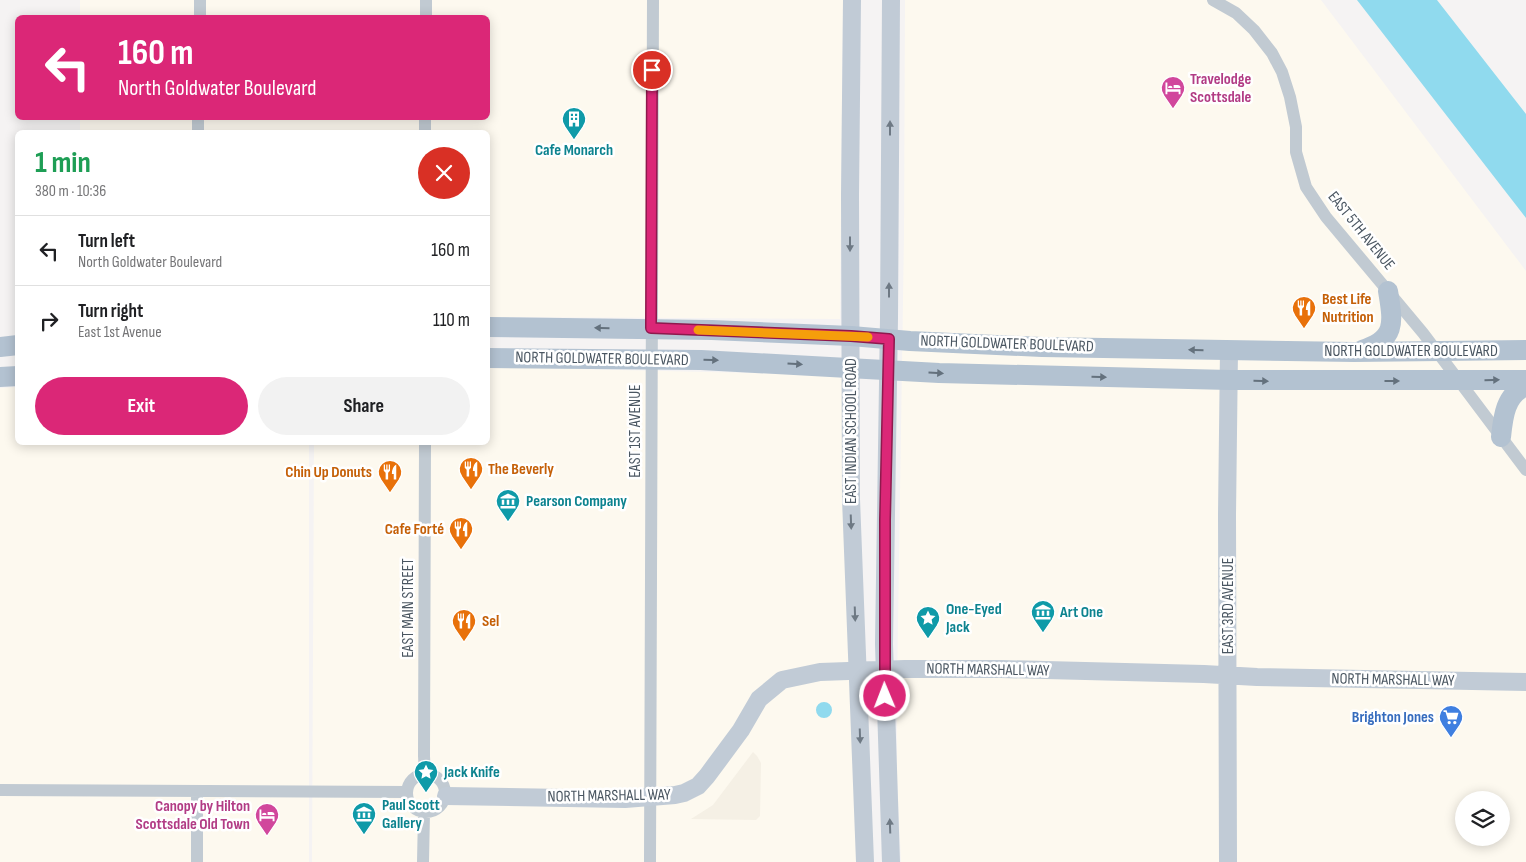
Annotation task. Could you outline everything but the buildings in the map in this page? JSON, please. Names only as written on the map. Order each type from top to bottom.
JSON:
[{"type":"main road","name":"EAST INDIAN SCHOOL ROAD","points":[[852,0],[850,499],[865,862]]},
{"type":"main road","points":[[891,0],[889,339],[884,669],[891,862]]},
{"type":"main road","points":[[1354,352],[1378,344],[1386,336],[1392,315],[1388,291]]},
{"type":"main road","name":"NORTH GOLDWATER BOULEVARD","points":[[490,327],[651,328],[851,336],[1042,347],[1354,352],[1526,350]]},
{"type":"main road","points":[[0,347],[15,345]]},
{"type":"main road","name":"EAST 3RD AVENUE","points":[[1228,862],[1227,515],[1229,350]]},
{"type":"main road","name":"NORTH GOLDWATER BOULEVARD","points":[[490,358],[760,362],[888,370],[1229,380],[1526,380]]},
{"type":"main road","points":[[0,378],[15,376]]},
{"type":"main road","points":[[1501,437],[1502,421],[1508,402],[1515,393],[1526,386]]},
{"type":"main road","name":"NORTH MARSHALL WAY","points":[[446,796],[625,799],[651,798],[684,793],[698,786],[708,776],[741,730],[759,699],[782,680],[820,672],[884,669],[1010,670],[1228,675],[1266,678],[1526,682]]},
{"type":"street","points":[[200,0],[200,15]]},
{"type":"street","points":[[426,0],[426,15]]},
{"type":"street","name":"EAST 1ST AVENUE","points":[[650,862],[653,0]]},
{"type":"street","name":"EAST 5TH AVENUE","points":[[1213,0],[1236,13],[1254,30],[1272,52],[1282,72],[1290,97],[1296,127],[1296,152],[1306,187],[1326,217],[1437,352],[1526,470]]},
{"type":"street","name":"EAST MAIN STREET","points":[[425,445],[424,756],[426,774]]},
{"type":"street","points":[[426,774],[441,780],[446,796],[438,809],[424,813],[410,804],[407,792],[413,780],[418,776],[426,774]]},
{"type":"street","points":[[0,790],[197,793],[407,792]]},
{"type":"street","points":[[197,793],[197,862]]},
{"type":"street","points":[[423,862],[424,813]]},
{"type":"shaded area","points":[[80,0],[843,0],[840,319],[490,317],[490,130],[80,130],[80,120],[490,120],[490,15],[80,15]]},
{"type":"shaded area","points":[[905,0],[1321,0],[1526,271],[1526,862],[901,862],[897,776],[904,235]]},
{"type":"shaded area","points":[[490,367],[843,375],[858,862],[312,862],[314,445],[490,445]]},
{"type":"shaded area","points":[[15,387],[15,445],[309,445],[309,862],[0,862],[0,388]]},
{"type":"sand","points":[[753,752],[761,763],[760,816],[756,820],[691,819],[713,805]]},
{"type":"water","points":[[1357,0],[1437,0],[1526,114],[1526,218]]},
{"type":"water","points":[[821,702],[827,702],[832,707],[830,716],[821,718],[816,713],[816,707]]},
{"type":"slow traffic","points":[[698,330],[868,337]]},
{"type":"place","name":"Travelodge Scottsdale","points":[[1173,109]]},
{"type":"place","name":"Cafe Monarch","points":[[574,140]]},
{"type":"place","name":"Best Life Nutrition","points":[[1304,329]]},
{"type":"place","name":"The Beverly","points":[[471,490]]},
{"type":"place","name":"Chin Up Donuts","points":[[390,493]]},
{"type":"place","name":"Pearson Company","points":[[508,522]]},
{"type":"place","name":"Cafe Forté","points":[[461,550]]},
{"type":"place","name":"Art One","points":[[1043,633]]},
{"type":"place","name":"One-Eyed Jack","points":[[928,639]]},
{"type":"place","name":"Sel","points":[[464,642]]},
{"type":"place","name":"Brighton Jones","points":[[1451,738]]},
{"type":"place","name":"Jack Knife","points":[[426,793]]},
{"type":"place","name":"Paul Scott Gallery","points":[[364,835]]},
{"type":"place","name":"Canopy by Hilton Scottsdale Old Town","points":[[267,836]]},
{"type":"route","points":[[652,70],[651,328],[889,339],[885,520],[885,696]]}]
